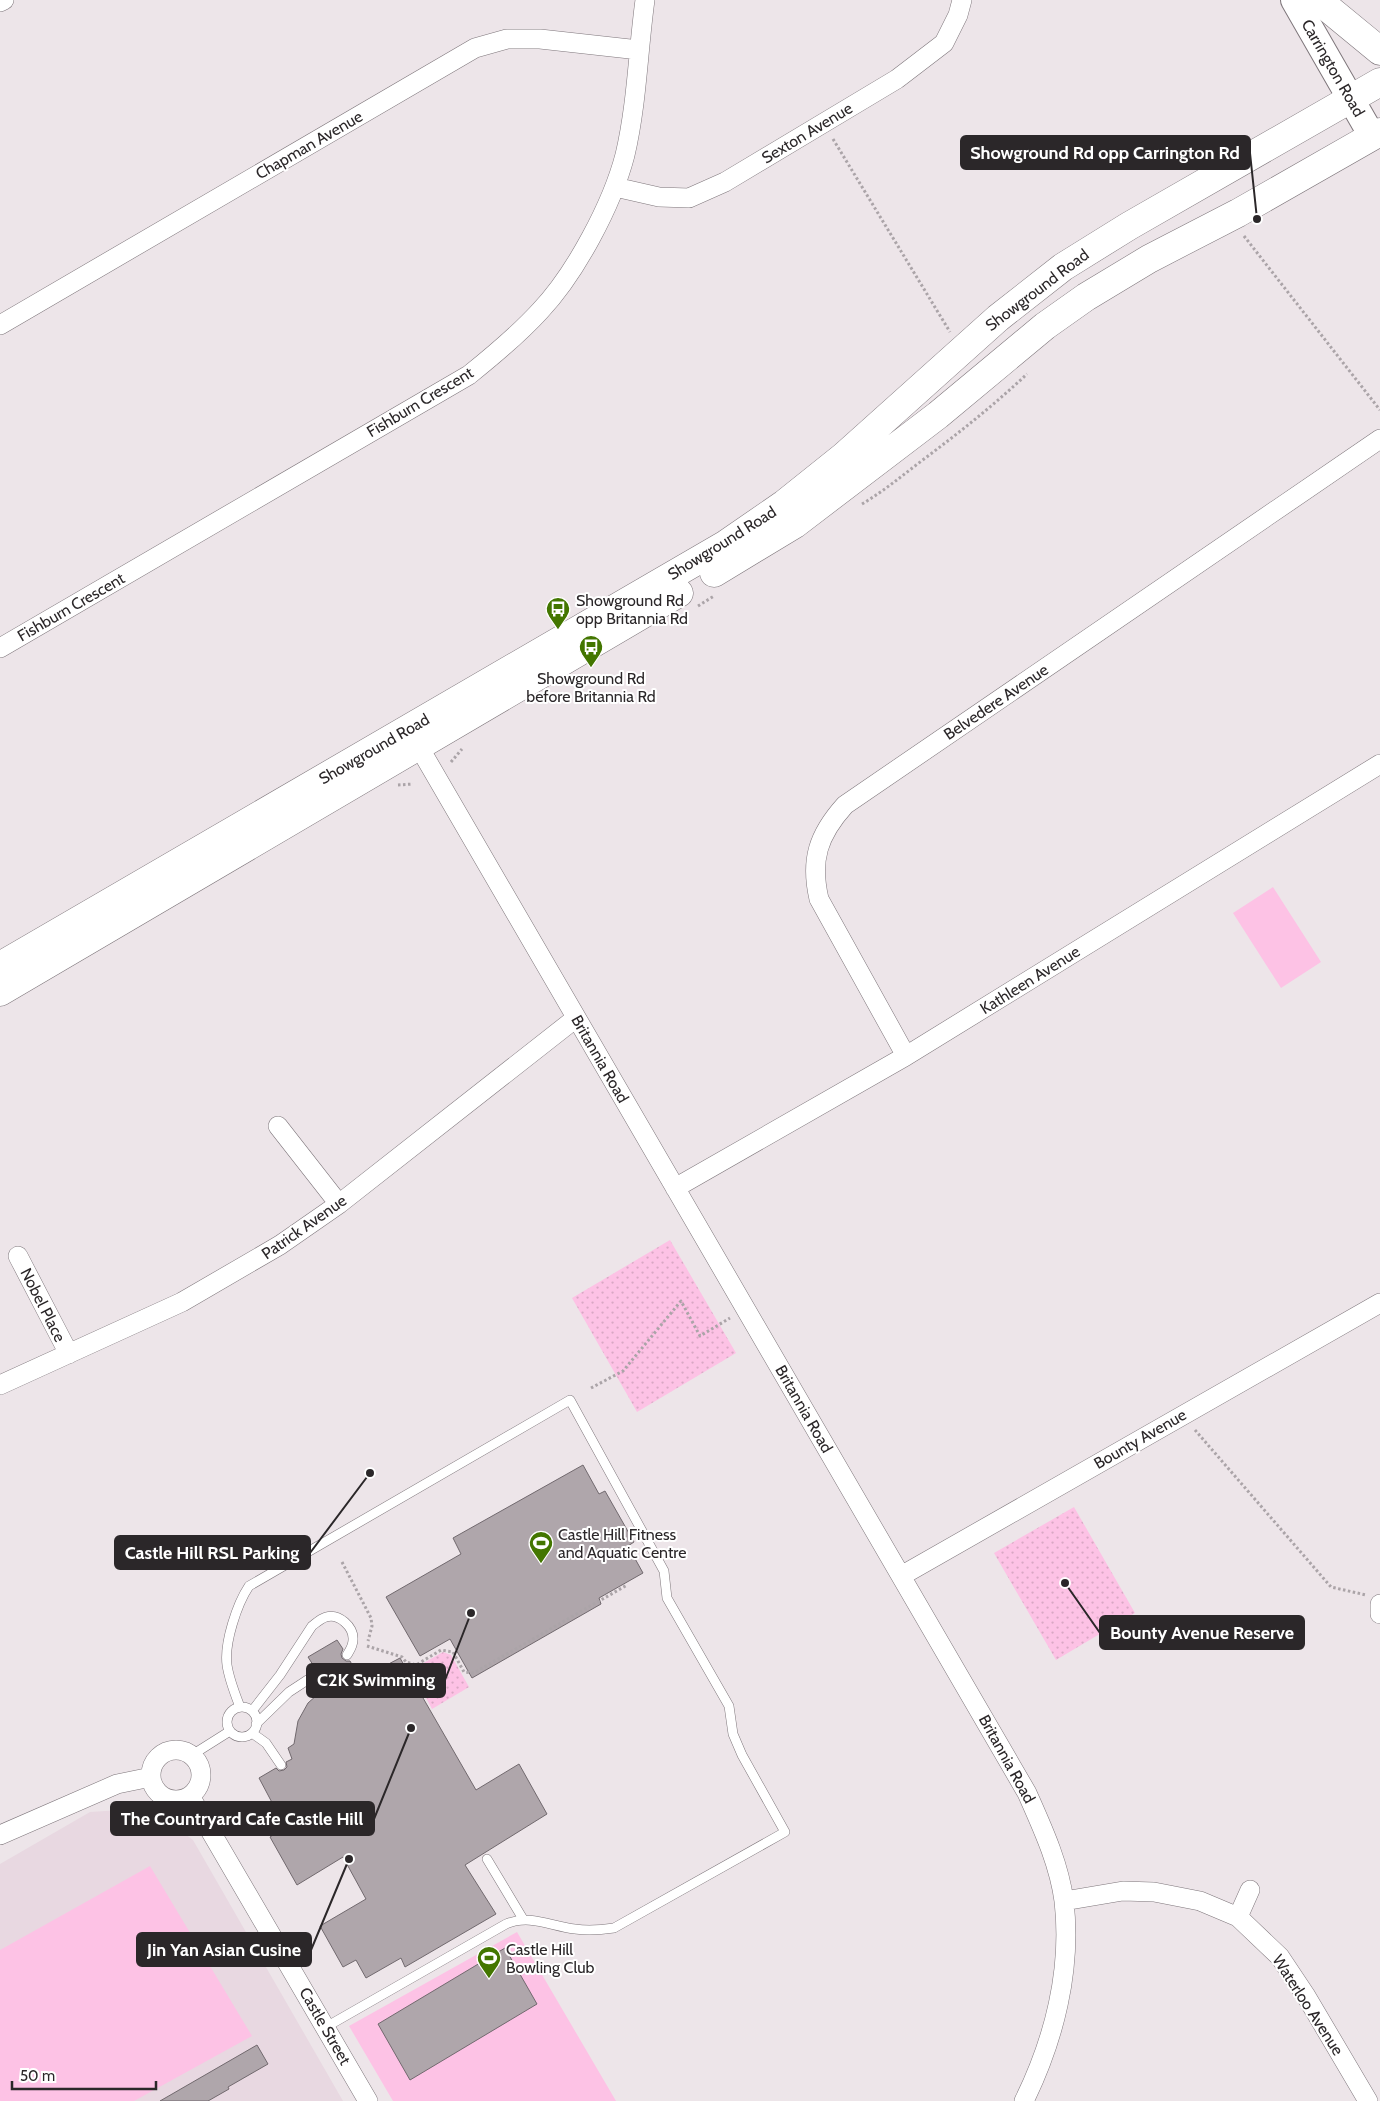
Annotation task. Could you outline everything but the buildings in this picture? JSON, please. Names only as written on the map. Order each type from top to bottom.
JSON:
[{"type":"main road","name":"Carrington Road","points":[[1294,0],[1350,98],[1376,134]]},
{"type":"main road","points":[[1318,0],[1380,51]]},
{"type":"main road","name":"Showground Road","points":[[0,966],[726,544],[784,504],[844,456],[998,318],[1064,266],[1129,226],[1380,82]]},
{"type":"main road","name":"Showground Road","points":[[0,992],[795,524],[938,415],[1045,326],[1086,297],[1149,259],[1238,213],[1376,134]]},
{"type":"street","points":[[0,2],[4,0]]},
{"type":"street","name":"Fishburn Crescent","points":[[0,648],[469,375],[506,345],[542,310],[576,262],[598,225],[615,187],[625,155],[634,112],[645,0]]},
{"type":"street","name":"Sexton Avenue","points":[[615,187],[659,197],[689,198],[725,182],[897,79],[944,43],[958,15],[962,0]]},
{"type":"street","name":"Chapman Avenue","points":[[0,326],[475,48],[507,39],[540,39],[639,50]]},
{"type":"street","name":"Belvedere Avenue","points":[[906,1056],[819,899],[814,878],[815,860],[820,843],[830,822],[845,805],[1380,439]]},
{"type":"street","name":"Britannia Road","points":[[419,747],[1027,1793],[1046,1836],[1056,1868],[1064,1901],[1066,1936],[1060,2000],[1043,2059],[1024,2101]]},
{"type":"street","name":"Kathleen Avenue","points":[[675,1188],[906,1056],[1380,764]]},
{"type":"street","name":"Patrick Avenue","points":[[0,1385],[182,1302],[216,1284],[280,1245],[339,1204],[576,1018]]},
{"type":"street","points":[[278,1126],[339,1204]]},
{"type":"street","name":"Nobel Place","points":[[18,1256],[69,1354]]},
{"type":"street","name":"Bounty Avenue","points":[[901,1576],[1182,1414],[1380,1303]]},
{"type":"street","points":[[1375,1600],[1380,1614]]},
{"type":"street","points":[[170,1750],[179,1750],[192,1755],[200,1766],[200,1785],[190,1796],[178,1800],[166,1799],[158,1794],[150,1777],[151,1768],[160,1755],[170,1750]]},
{"type":"street","points":[[0,1834],[117,1784],[150,1777]]},
{"type":"street","name":"Castle Street","points":[[190,1796],[368,2101]]},
{"type":"street","points":[[1238,1917],[1250,1890]]},
{"type":"street","name":"Waterloo Avenue","points":[[1064,1901],[1122,1891],[1154,1892],[1200,1901],[1238,1917],[1280,1957],[1306,1996],[1368,2101]]},
{"type":"lane","points":[[240,1707],[227,1664],[235,1614],[241,1598],[249,1586],[570,1400],[664,1571],[667,1598],[729,1706],[733,1734],[742,1755],[785,1832],[614,1928],[593,1931],[523,1919],[506,1924],[326,2027]]},
{"type":"lane","points":[[252,1711],[280,1675],[312,1626],[319,1620],[332,1616],[347,1624],[353,1634],[353,1641],[347,1655]]},
{"type":"lane","points":[[281,1765],[254,1728],[256,1717],[252,1711],[240,1707],[233,1710],[228,1716],[230,1731],[240,1736],[254,1728],[289,1692],[318,1673]]},
{"type":"lane","points":[[192,1755],[230,1731]]},
{"type":"lane","points":[[487,1859],[523,1919]]},
{"type":"path","points":[[823,123],[960,351]]},
{"type":"path","points":[[1242,234],[1380,410]]},
{"type":"path","points":[[591,1388],[623,1371],[682,1301],[700,1336],[746,1309]]},
{"type":"path","points":[[1182,1414],[1331,1587],[1375,1600]]},
{"type":"path","points":[[342,1562],[371,1618],[372,1626],[367,1646],[363,1653]]},
{"type":"path","points":[[367,1646],[402,1657],[406,1662],[416,1665],[441,1650],[453,1652],[464,1672],[474,1673],[627,1585]]},
{"type":"shaded area","points":[[1273,887],[1321,962],[1281,988],[1233,913]]},
{"type":"shaded area","points":[[670,1240],[736,1353],[637,1412],[572,1298]]},
{"type":"shaded area","points":[[1074,1507],[1135,1613],[1056,1660],[994,1553]]},
{"type":"shaded area","points":[[443,1652],[451,1655],[469,1687],[432,1709],[411,1670]]},
{"type":"shaded area","points":[[151,1808],[193,1840],[343,2101],[0,2101],[0,1864],[90,1812]]},
{"type":"shaded area","points":[[150,1866],[252,2036],[134,2101],[0,2101],[0,1950]]},
{"type":"shaded area","name":"Castle Hill Bowling Club","points":[[517,1932],[616,2101],[393,2101],[349,2026]]},
{"type":"place","name":"Showground Rd opp Carrington Rd","points":[[1257,219]]},
{"type":"place","name":"Showground Rd opp Britannia Rd","points":[[558,630]]},
{"type":"place","name":"Showground Rd before Britannia Rd","points":[[591,668]]},
{"type":"place","name":"Castle Hill RSL Parking","points":[[370,1473]]},
{"type":"place","name":"Castle Hill Fitness and Aquatic Centre","points":[[541,1564]]},
{"type":"place","name":"Bounty Avenue Reserve","points":[[1065,1583]]},
{"type":"place","name":"C2K Swimming","points":[[471,1613]]},
{"type":"place","name":"The Countryard Cafe Castle Hill","points":[[411,1728]]},
{"type":"place","name":"Jin Yan Asian Cusine","points":[[349,1859]]},
{"type":"place","name":"Castle Hill Bowling Club","points":[[489,1979]]}]
